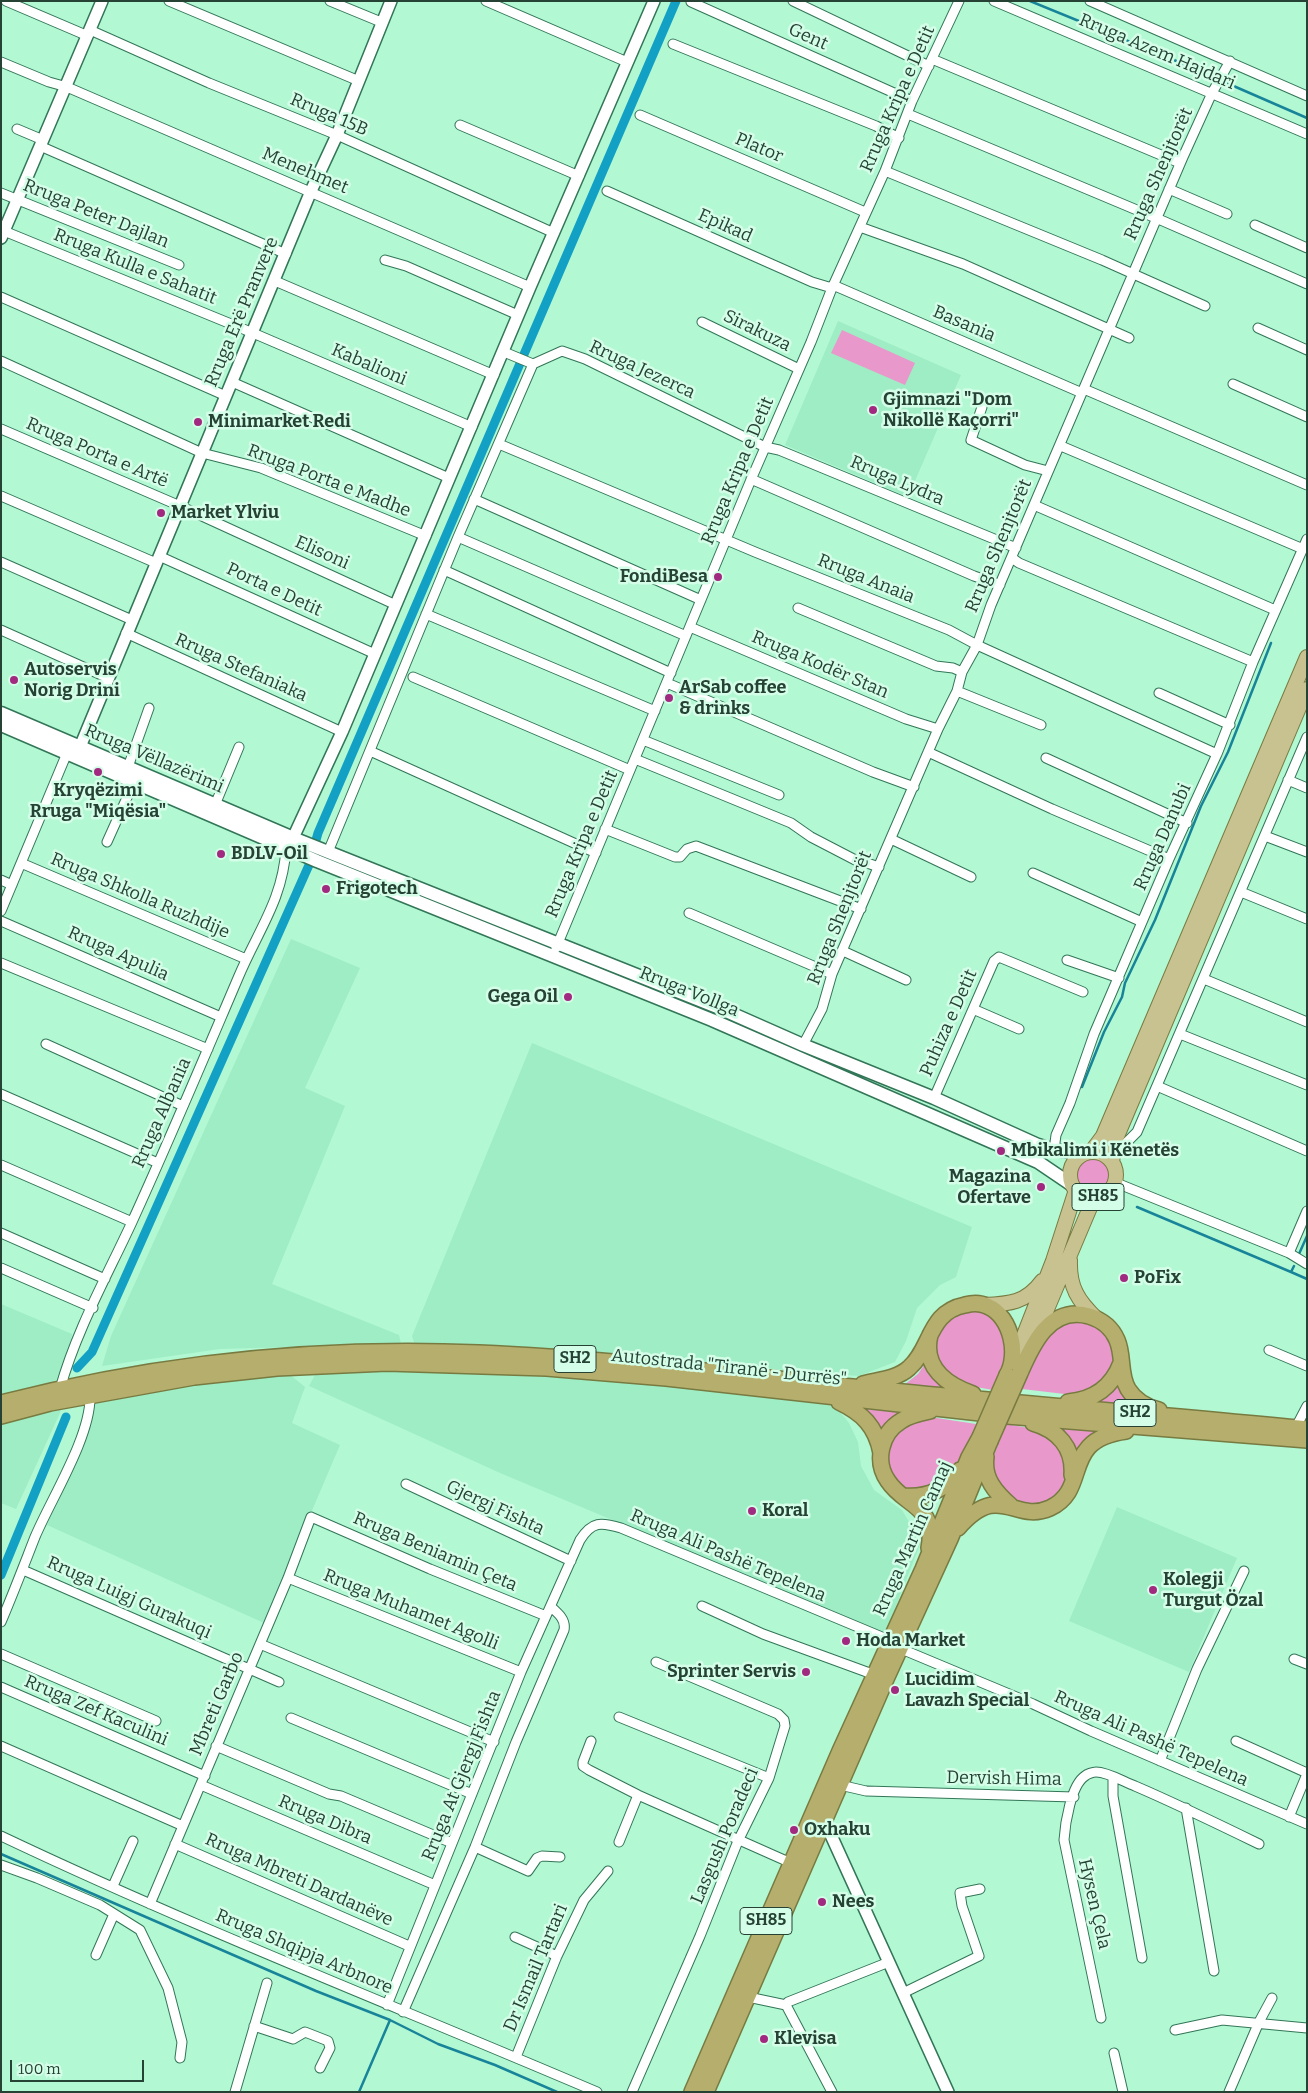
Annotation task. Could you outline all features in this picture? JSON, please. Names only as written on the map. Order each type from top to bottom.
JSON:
[{"type":"highway","points":[[849,1387],[893,1377],[906,1371],[916,1360],[942,1316],[955,1308],[969,1304],[984,1305],[999,1314],[1008,1329],[1012,1351],[1012,1373]]},
{"type":"highway","points":[[1028,1355],[1044,1330],[1060,1318],[1078,1314],[1097,1319],[1107,1326],[1115,1336],[1119,1345],[1126,1386],[1134,1397],[1144,1405],[1158,1410],[1232,1421]]},
{"type":"highway","points":[[933,1329],[928,1342],[933,1366],[938,1375],[954,1386],[997,1402]]},
{"type":"highway","name":"Autostrada \"Tiranë - Durrës\"","points":[[1,1403],[60,1389],[158,1371],[242,1360],[348,1352],[411,1352],[541,1356],[764,1376],[849,1387],[997,1402],[1038,1404],[1301,1428]]},
{"type":"highway","name":"Rruga Martin Camaj","points":[[692,2092],[875,1675],[894,1644],[950,1539],[1012,1373],[1028,1355]]},
{"type":"highway","name":"Autostrada \"Tiranë - Durrës\"","points":[[1,1416],[90,1396],[194,1378],[324,1365],[387,1363],[546,1368],[666,1378],[1008,1416],[1307,1440]]},
{"type":"highway","points":[[1038,1404],[1074,1402],[1097,1394],[1113,1379],[1121,1363]]},
{"type":"highway","points":[[828,1397],[854,1409],[868,1421],[876,1436],[884,1475],[892,1486],[922,1512],[929,1528],[930,1543],[923,1569]]},
{"type":"highway","points":[[881,1453],[888,1433],[901,1421],[919,1414],[946,1409]]},
{"type":"highway","points":[[1008,1416],[1047,1428],[1063,1441],[1072,1461],[1070,1486]]},
{"type":"highway","points":[[950,1539],[966,1519],[977,1510],[990,1505],[1011,1506],[1028,1511],[1047,1509],[1062,1499],[1070,1486],[1084,1453],[1095,1440],[1120,1432],[1154,1428]]},
{"type":"highway","points":[[986,1443],[984,1466],[990,1484],[1011,1506]]},
{"type":"highway","name":"Rruga Martin Camaj","points":[[706,2092],[840,1785],[923,1569],[969,1457],[986,1443]]},
{"type":"highway","points":[[904,1496],[924,1496],[942,1489],[969,1457]]},
{"type":"main road","points":[[1088,1152],[1103,1136],[1307,656]]},
{"type":"main road","points":[[1112,1156],[1307,689]]},
{"type":"main road","name":"Rruga Vëllazërimi","points":[[1,713],[215,805],[293,844]]},
{"type":"main road","name":"Rruga Vëllazërimi","points":[[1,725],[134,782],[293,844]]},
{"type":"main road","name":"Rruga Vollga","points":[[293,844],[317,861],[556,950],[717,1007],[803,1045],[934,1098],[1038,1145],[1054,1150],[1088,1152]]},
{"type":"main road","name":"Rruga Vollga","points":[[293,844],[327,851],[1038,1162],[1074,1188]]},
{"type":"main road","name":"SH85","points":[[1088,1152],[1112,1156],[1115,1172],[1114,1182],[1107,1193],[1094,1198],[1084,1196],[1074,1188],[1070,1168],[1076,1159],[1088,1152]]},
{"type":"main road","name":"Rruga Martin Camaj","points":[[1012,1373],[1053,1261],[1074,1188]]},
{"type":"main road","name":"Rruga Martin Camaj","points":[[1028,1355],[1094,1198]]},
{"type":"main road","points":[[1071,1252],[1070,1276],[1074,1293],[1080,1303],[1097,1319]]},
{"type":"main road","points":[[984,1305],[1009,1304],[1024,1299],[1037,1287],[1053,1261]]},
{"type":"street","name":"Rruga 15B","points":[[6,1],[337,135],[554,233]]},
{"type":"street","points":[[170,1],[359,81]]},
{"type":"street","points":[[330,1],[381,22]]},
{"type":"street","name":"Rruga Erë Pranvere","points":[[80,747],[311,191],[337,135],[391,1]]},
{"type":"street","points":[[486,1],[627,62]]},
{"type":"street","points":[[293,844],[654,1]]},
{"type":"street","points":[[793,1],[931,63],[1180,164]]},
{"type":"street","name":"Rruga Kripa e Detit","points":[[556,950],[751,479],[865,212],[885,171],[912,101],[958,1]]},
{"type":"street","name":"Rruga Azem Hajdari","points":[[994,1],[1215,89],[1307,134]]},
{"type":"street","name":"Rruga Azem Hajdari","points":[[1090,1],[1307,96]]},
{"type":"street","points":[[3,234],[89,33],[99,2]]},
{"type":"street","name":"Gent","points":[[691,2],[912,101]]},
{"type":"street","points":[[673,44],[876,126],[899,138]]},
{"type":"street","name":"Menehmet","points":[[1,62],[66,87],[311,191],[530,287]]},
{"type":"street","name":"Rruga Shenjtorët","points":[[803,1045],[822,1009],[832,974],[938,729],[957,691],[962,672],[977,645],[1000,585],[1156,218],[1215,89],[1230,62]]},
{"type":"street","points":[[908,114],[1156,218],[1307,284]]},
{"type":"street","name":"Plator","points":[[640,115],[865,212]]},
{"type":"street","points":[[460,125],[579,176]]},
{"type":"street","points":[[17,129],[42,143],[286,254]]},
{"type":"street","points":[[885,171],[1133,273],[1140,278],[1205,306]]},
{"type":"street","points":[[1170,189],[1228,214]]},
{"type":"street","name":"Epikad","points":[[607,191],[812,282],[833,286]]},
{"type":"street","name":"Rruga Peter Dajlan","points":[[1,193],[179,265]]},
{"type":"street","points":[[1255,225],[1307,248]]},
{"type":"street","points":[[860,227],[963,264],[1129,338]]},
{"type":"street","name":"Rruga Kulla e Sahatit","points":[[3,234],[253,333]]},
{"type":"street","points":[[385,260],[406,266],[518,316]]},
{"type":"street","points":[[275,281],[494,375]]},
{"type":"street","name":"Basania","points":[[833,286],[1307,485]]},
{"type":"street","points":[[1,297],[226,396]]},
{"type":"street","name":"Sirakuza","points":[[702,322],[799,369]]},
{"type":"street","points":[[1258,328],[1307,350]]},
{"type":"street","name":"Kabalioni","points":[[253,333],[472,427]]},
{"type":"street","name":"Rruga Jezerca","points":[[531,363],[562,351],[585,359],[765,446]]},
{"type":"street","points":[[327,851],[370,752],[474,498],[499,444],[531,363],[504,352]]},
{"type":"street","name":"Rruga Porta e Madhe","points":[[1,361],[202,453],[261,468],[426,536]]},
{"type":"street","points":[[232,382],[449,478]]},
{"type":"street","points":[[1234,384],[1307,418]]},
{"type":"street","points":[[982,407],[971,440],[1025,465],[1048,471]]},
{"type":"street","name":"Rruga Porta e Artë","points":[[1,429],[180,506]]},
{"type":"street","name":"Rruga Anaia","points":[[499,444],[726,540],[949,630],[977,645],[1218,754]]},
{"type":"street","name":"Rruga Lydra","points":[[765,446],[779,450],[1016,548]]},
{"type":"street","points":[[1060,446],[1303,549]]},
{"type":"street","points":[[751,479],[974,576],[1000,585]]},
{"type":"street","points":[[1,496],[158,559]]},
{"type":"street","points":[[474,498],[701,600]]},
{"type":"street","points":[[1034,505],[1275,610]]},
{"type":"street","name":"Elisoni","points":[[180,506],[396,605]]},
{"type":"street","points":[[458,537],[686,636]]},
{"type":"street","name":"Rruga Danubi","points":[[1054,1150],[1056,1135],[1070,1103],[1094,1034],[1169,859],[1218,754],[1253,662],[1307,539]]},
{"type":"street","points":[[1012,558],[1019,563],[1253,662]]},
{"type":"street","name":"Porta e Detit","points":[[158,559],[375,654]]},
{"type":"street","points":[[1,562],[132,620]]},
{"type":"street","points":[[444,570],[671,673]]},
{"type":"street","points":[[798,608],[936,666],[954,668],[962,672]]},
{"type":"street","points":[[426,614],[654,712]]},
{"type":"street","name":"Rruga Kodër Stan","points":[[690,627],[906,719],[938,729]]},
{"type":"street","points":[[1,630],[108,678]]},
{"type":"street","name":"Rruga Stefaniaka","points":[[126,633],[342,732]]},
{"type":"street","points":[[413,677],[630,770]]},
{"type":"street","points":[[667,683],[873,772],[914,787]]},
{"type":"street","points":[[957,691],[1042,725]]},
{"type":"street","points":[[1159,693],[1230,725]]},
{"type":"street","points":[[128,767],[149,708]]},
{"type":"street","points":[[1112,1156],[1118,1148],[1134,1137],[1204,979],[1307,737]]},
{"type":"street","points":[[643,740],[780,795]]},
{"type":"street","points":[[215,805],[239,747]]},
{"type":"street","points":[[370,752],[596,853]]},
{"type":"street","points":[[928,752],[1052,809],[1169,859]]},
{"type":"street","points":[[1,911],[67,753]]},
{"type":"street","points":[[1046,758],[1187,823]]},
{"type":"street","points":[[635,759],[791,823],[811,837],[863,864],[867,863],[878,867]]},
{"type":"street","points":[[1288,780],[1307,788]]},
{"type":"street","points":[[106,842],[134,782]]},
{"type":"street","points":[[605,829],[675,857],[680,857],[687,849],[696,846],[861,909]]},
{"type":"street","points":[[1265,836],[1307,852]]},
{"type":"street","points":[[892,837],[893,840],[971,877]]},
{"type":"street","name":"Rruga Albania","points":[[60,1389],[71,1355],[132,1222],[246,959],[275,903],[293,844]]},
{"type":"street","name":"Rruga Shkolla Ruzhdije","points":[[21,862],[246,959]]},
{"type":"street","points":[[1033,873],[1142,922]]},
{"type":"street","points":[[1,880],[12,885]]},
{"type":"street","points":[[1240,892],[1307,919]]},
{"type":"street","points":[[690,914],[832,974]]},
{"type":"street","name":"Rruga Apulia","points":[[1,921],[221,1017]]},
{"type":"street","points":[[843,951],[906,980]]},
{"type":"street","name":"Puhiza e Detit","points":[[934,1098],[994,961],[999,957],[1083,992]]},
{"type":"street","points":[[1067,960],[1119,978]]},
{"type":"street","points":[[1,963],[208,1049]]},
{"type":"street","points":[[1204,979],[1307,1022]]},
{"type":"street","points":[[973,1010],[1020,1029]]},
{"type":"street","points":[[1180,1034],[1307,1085]]},
{"type":"street","points":[[46,1044],[183,1106]]},
{"type":"street","points":[[1157,1086],[1307,1151]]},
{"type":"street","points":[[1,1094],[158,1163]]},
{"type":"street","points":[[1,1164],[132,1222]]},
{"type":"street","points":[[1114,1182],[1288,1253],[1307,1264]]},
{"type":"street","points":[[1288,1253],[1306,1216]]},
{"type":"street","points":[[1,1233],[105,1279]]},
{"type":"street","points":[[1,1268],[93,1308]]},
{"type":"street","points":[[1269,1350],[1307,1366]]},
{"type":"street","points":[[1,1622],[36,1536],[55,1497],[88,1418],[90,1396]]},
{"type":"street","points":[[1301,1428],[1307,1406]]},
{"type":"street","name":"Gjergj Fishta","points":[[406,1484],[570,1561]]},
{"type":"street","name":"Mbreti Garbo","points":[[150,1904],[288,1578],[311,1517]]},
{"type":"street","name":"Rruga Beniamin Çeta","points":[[311,1517],[430,1569],[546,1616]]},
{"type":"street","name":"Rruga Ali Pashë Tepelena","points":[[570,1561],[586,1530],[596,1524],[607,1524],[894,1644],[1307,1824]]},
{"type":"street","name":"Rruga At Gjergj Fishta","points":[[387,2005],[409,1946],[570,1561]]},
{"type":"street","name":"Rruga Luigj Gurakuqi","points":[[23,1570],[278,1682]]},
{"type":"street","points":[[1160,1761],[1198,1669],[1244,1571]]},
{"type":"street","name":"Rruga Muhamet Agolli","points":[[288,1578],[522,1672]]},
{"type":"street","points":[[702,1606],[763,1634],[875,1675]]},
{"type":"street","points":[[403,2012],[475,1847],[516,1742],[564,1630],[565,1624],[561,1616],[552,1607]]},
{"type":"street","points":[[260,1644],[494,1742]]},
{"type":"street","points":[[1,1654],[156,1721]]},
{"type":"street","points":[[1294,1659],[1307,1664]]},
{"type":"street","name":"Lasgush Poradeci","points":[[632,2092],[700,1936],[738,1840],[769,1778],[786,1726],[784,1720],[778,1714],[721,1688],[656,1662]]},
{"type":"street","name":"Rruga Zef Kaculini","points":[[1,1688],[205,1776]]},
{"type":"street","points":[[619,1716],[769,1778]]},
{"type":"street","points":[[291,1718],[472,1794]]},
{"type":"street","points":[[591,1740],[583,1766],[638,1795],[791,1863]]},
{"type":"street","points":[[1236,1741],[1307,1774],[1288,1816]]},
{"type":"street","points":[[1,1746],[183,1826]]},
{"type":"street","points":[[216,1746],[452,1843]]},
{"type":"street","name":"Dervish Hima","points":[[840,1785],[866,1791],[1074,1797],[1076,1788],[1086,1775],[1096,1772],[1186,1808],[1259,1844]]},
{"type":"street","points":[[1112,1777],[1113,1796],[1142,1958]]},
{"type":"street","name":"Rruga Dibra","points":[[201,1785],[436,1885]]},
{"type":"street","points":[[619,1842],[638,1795]]},
{"type":"street","name":"Hysen Çela","points":[[1074,1797],[1065,1823],[1064,1840],[1101,2018]]},
{"type":"street","points":[[1186,1808],[1214,1971]]},
{"type":"street","points":[[824,1822],[948,2092]]},
{"type":"street","name":"Rruga Shqipja Arbnore","points":[[1,1836],[150,1904],[597,2092]]},
{"type":"street","points":[[113,1886],[133,1842]]},
{"type":"street","name":"Rruga Mbreti Dardanëve","points":[[175,1844],[409,1946]]},
{"type":"street","points":[[475,1847],[528,1871],[537,1858],[542,1856],[560,1857]]},
{"type":"street","points":[[1,1865],[100,1905],[140,1930],[150,1955],[165,1979],[181,2036],[180,2058]]},
{"type":"street","name":"Dr Ismail Tartari","points":[[516,2057],[557,1956],[584,1900],[608,1871]]},
{"type":"street","points":[[903,1993],[979,1956],[962,1906],[960,1893],[980,1889]]},
{"type":"street","points":[[96,1955],[114,1914]]},
{"type":"street","points":[[515,1937],[557,1956]]},
{"type":"street","points":[[748,1997],[786,2005],[888,1962]]},
{"type":"street","points":[[235,2092],[267,1983]]},
{"type":"street","points":[[1229,2092],[1259,2022],[1272,1998]]},
{"type":"street","points":[[786,2005],[832,2092]]},
{"type":"street","points":[[1175,2030],[1222,2020],[1307,2028]]},
{"type":"street","points":[[254,2026],[293,2039],[305,2032],[328,2041],[330,2048],[320,2068]]},
{"type":"street","points":[[1114,2054],[1123,2092]]},
{"type":"shaded area","name":"Gjimnazi \"Dom Nikollë Kaçorri\"","points":[[838,321],[961,375],[908,497],[785,445]]},
{"type":"shaded area","points":[[842,330],[915,363],[905,385],[831,353]]},
{"type":"shaded area","points":[[291,939],[360,968],[305,1088],[345,1106],[272,1284],[399,1335],[401,1344],[220,1349],[102,1366],[111,1336]]},
{"type":"shaded area","points":[[532,1043],[972,1227],[956,1277],[940,1285],[917,1308],[906,1341],[895,1362],[859,1376],[526,1349],[415,1345],[412,1336]]},
{"type":"shaded area","points":[[1093,1159],[1099,1160],[1104,1164],[1108,1169],[1108,1181],[1104,1186],[1099,1190],[1093,1191],[1087,1190],[1082,1186],[1078,1181],[1077,1175],[1078,1169],[1082,1164],[1087,1160]]},
{"type":"shaded area","points":[[1,1304],[72,1334],[60,1413],[16,1509],[1,1503]]},
{"type":"shaded area","points":[[974,1309],[988,1313],[1003,1328],[1007,1357],[993,1390],[965,1385],[942,1373],[932,1347],[947,1316]]},
{"type":"shaded area","points":[[1067,1320],[1095,1323],[1114,1345],[1115,1366],[1099,1389],[1073,1395],[1022,1389],[1045,1336]]},
{"type":"shaded area","points":[[927,1361],[950,1391],[904,1385],[918,1374]]},
{"type":"shaded area","points":[[424,1370],[594,1380],[760,1395],[833,1404],[849,1423],[858,1442],[861,1466],[874,1490],[902,1510],[921,1542],[885,1634],[500,1473],[309,1386],[316,1373]]},
{"type":"shaded area","points":[[288,1373],[305,1387],[292,1423],[340,1445],[264,1623],[47,1525],[96,1401],[187,1385]]},
{"type":"shaded area","points":[[1116,1382],[1142,1407],[1089,1402]]},
{"type":"shaded area","points":[[857,1404],[911,1409],[884,1435],[874,1418]]},
{"type":"shaded area","points":[[930,1417],[976,1424],[961,1471],[947,1487],[922,1490],[908,1489],[900,1485],[894,1478],[890,1469],[889,1448],[897,1430],[904,1424]]},
{"type":"shaded area","points":[[1050,1423],[1104,1428],[1087,1438],[1080,1446],[1076,1455]]},
{"type":"shaded area","points":[[1006,1424],[1040,1430],[1062,1448],[1066,1472],[1064,1483],[1061,1490],[1049,1500],[1033,1504],[1018,1503],[997,1487],[992,1460]]},
{"type":"shaded area","name":"Kolegji Turgut Özal","points":[[1117,1507],[1237,1558],[1189,1672],[1069,1621]]},
{"type":"waterway","points":[[77,1368],[92,1352],[309,865],[318,833],[676,1]]},
{"type":"waterway","points":[[1030,1],[1167,57],[1307,118]]},
{"type":"waterway","points":[[1082,1087],[1104,1032],[1122,997],[1125,983],[1155,920],[1201,806],[1228,752],[1271,643]]},
{"type":"waterway","points":[[1137,1207],[1291,1272]]},
{"type":"waterway","points":[[1299,1254],[1307,1236]]},
{"type":"waterway","points":[[1294,1266],[1291,1272],[1307,1279]]},
{"type":"waterway","points":[[1,1575],[66,1417]]},
{"type":"waterway","points":[[1,1854],[316,1991],[390,2020],[438,2044],[495,2065],[557,2092]]},
{"type":"waterway","points":[[359,2092],[390,2020]]},
{"type":"place","name":"Gjimnazi \"Dom Nikollë Kaçorri\"","points":[[873,410]]},
{"type":"place","name":"Minimarket Redi","points":[[198,422]]},
{"type":"place","name":"Market Ylviu","points":[[161,513]]},
{"type":"place","name":"FondiBesa","points":[[718,577]]},
{"type":"place","name":"Autoservis Norig Drini","points":[[14,680]]},
{"type":"place","name":"ArSab coffee & drinks","points":[[669,698]]},
{"type":"place","name":"Kryqëzimi Rruga \"Miqësia\"","points":[[98,772]]},
{"type":"place","name":"BDLV-Oil","points":[[221,854]]},
{"type":"place","name":"Frigotech","points":[[326,889]]},
{"type":"place","name":"Gega Oil","points":[[568,997]]},
{"type":"place","name":"Mbikalimi i Kënetës","points":[[1001,1151]]},
{"type":"place","name":"Magazina Ofertave","points":[[1041,1187]]},
{"type":"place","name":"PoFix","points":[[1124,1278]]},
{"type":"place","name":"Koral","points":[[752,1511]]},
{"type":"place","name":"Kolegji Turgut Özal","points":[[1153,1590]]},
{"type":"place","name":"Hoda Market","points":[[846,1641]]},
{"type":"place","name":"Sprinter Servis","points":[[806,1672]]},
{"type":"place","name":"Lucidim Lavazh Special","points":[[895,1690]]},
{"type":"place","name":"Oxhaku","points":[[794,1830]]},
{"type":"place","name":"Nees","points":[[822,1902]]},
{"type":"place","name":"Klevisa","points":[[764,2039]]}]
